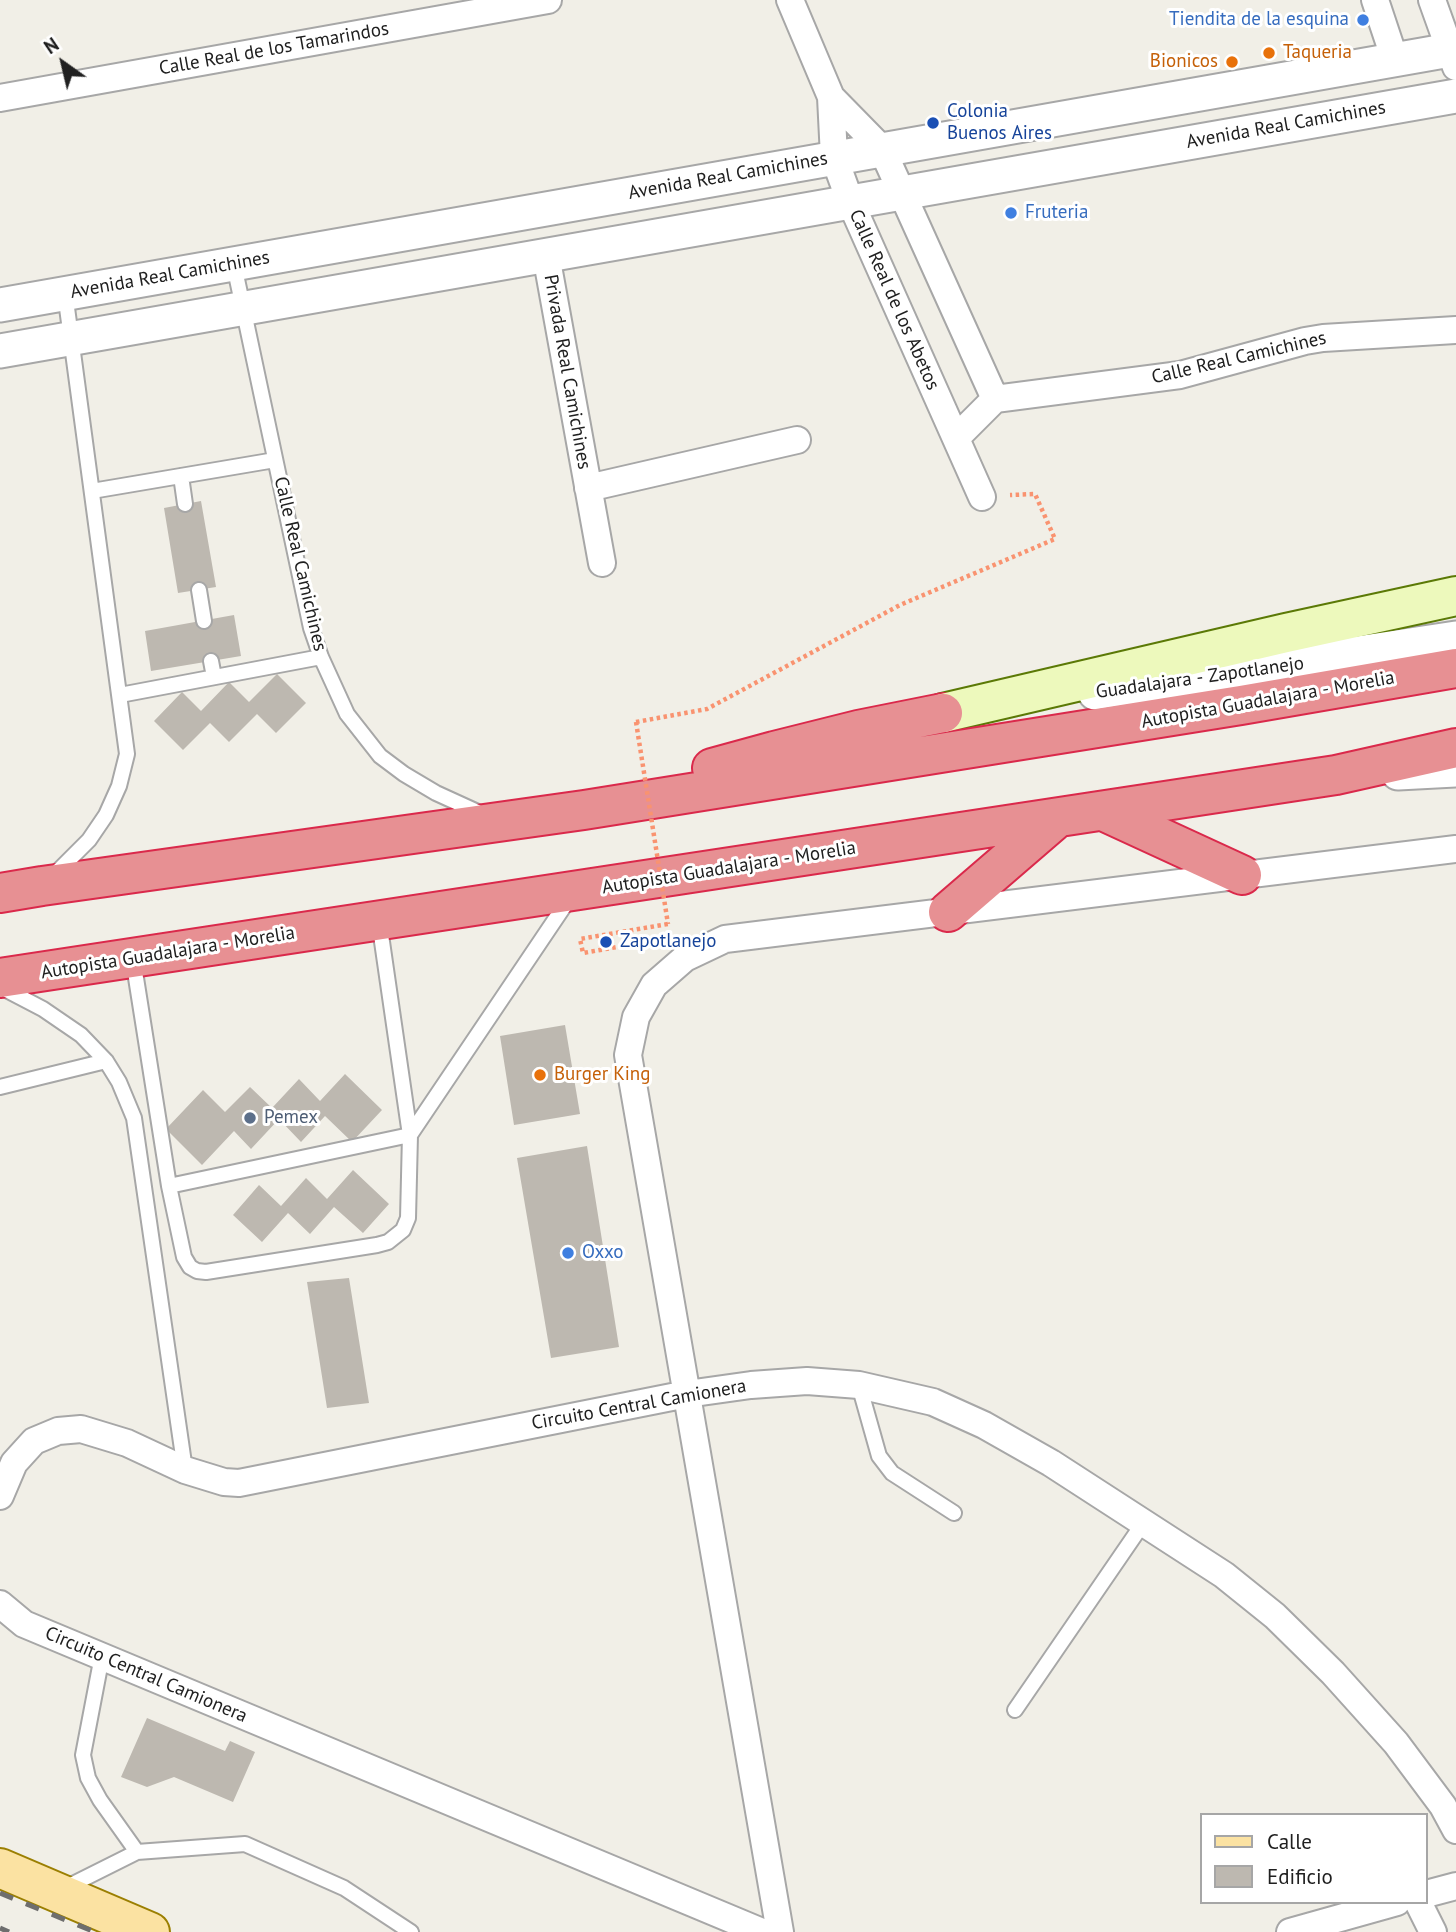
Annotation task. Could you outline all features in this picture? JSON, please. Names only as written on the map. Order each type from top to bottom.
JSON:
[{"type":"highway","name":"Autopista Guadalajara - Morelia","points":[[0,893],[584,810],[1227,708],[1456,668]]},
{"type":"highway","points":[[584,810],[678,778],[774,751],[943,713]]},
{"type":"highway","name":"Autopista Guadalajara - Morelia","points":[[0,978],[1336,775],[1456,748]]},
{"type":"highway","points":[[1103,811],[1242,875]]},
{"type":"highway","points":[[948,912],[1057,818]]},
{"type":"main road","points":[[943,713],[1456,596]]},
{"type":"main road","points":[[0,1868],[150,1932]]},
{"type":"street","name":"Calle Real de los Tamarindos","points":[[0,98],[546,0]]},
{"type":"street","name":"Calle Real de los Abetos","points":[[790,0],[831,97],[834,157],[850,201],[982,497]]},
{"type":"street","points":[[1375,0],[1395,60]]},
{"type":"street","points":[[1432,0],[1454,55]]},
{"type":"street","name":"Avenida Real Camichines","points":[[0,305],[1395,60],[1454,55]]},
{"type":"street","name":"Avenida Real Camichines","points":[[0,351],[1456,96]]},
{"type":"street","name":"Calle Real de los Abetos","points":[[831,97],[882,149],[995,399]]},
{"type":"street","name":"Privada Real Camichines","points":[[546,255],[603,563]]},
{"type":"street","name":"Calle Real Camichines","points":[[995,399],[1180,375],[1323,338],[1456,330]]},
{"type":"street","points":[[956,438],[995,399]]},
{"type":"street","name":"Privada Real Camichines","points":[[588,488],[797,440]]},
{"type":"street","name":"Guadalajara - Zapotlanejo","points":[[943,713],[1128,689],[1456,638]]},
{"type":"street","points":[[1336,775],[1456,770]]},
{"type":"street","points":[[780,1932],[628,1055],[636,1017],[654,985],[685,958],[725,939],[1456,849]]},
{"type":"street","name":"Circuito Central Camionera","points":[[0,1496],[14,1463],[34,1441],[58,1431],[81,1429],[127,1443],[185,1470],[224,1482],[239,1483],[687,1394],[796,1382],[859,1385],[933,1402],[984,1425],[1051,1463],[1223,1575],[1275,1616],[1333,1673],[1396,1743],[1443,1806],[1456,1830]]},
{"type":"street","name":"Circuito Central Camionera","points":[[0,1604],[24,1624],[715,1918],[762,1932]]},
{"type":"street","points":[[1428,1893],[1456,1886]]},
{"type":"street","points":[[1290,1932],[1390,1904]]},
{"type":"street","points":[[1419,1904],[1433,1932]]},
{"type":"lane","name":"Calle Real Camichines","points":[[234,265],[311,628],[347,714],[380,756],[404,774],[436,793],[499,822]]},
{"type":"lane","points":[[42,886],[89,840],[106,815],[119,786],[127,754],[65,293]]},
{"type":"lane","points":[[92,491],[275,460]]},
{"type":"lane","points":[[181,476],[185,504]]},
{"type":"lane","points":[[199,590],[204,621]]},
{"type":"lane","points":[[120,695],[321,657]]},
{"type":"lane","points":[[211,661],[214,677]]},
{"type":"lane","points":[[169,1186],[410,1135],[573,891]]},
{"type":"lane","points":[[133,958],[169,1186],[184,1257],[190,1267],[206,1272],[377,1245],[388,1242],[403,1230],[408,1218],[410,1135],[379,921]]},
{"type":"lane","points":[[0,987],[44,1009],[81,1035],[106,1061],[120,1082],[134,1118],[185,1470]]},
{"type":"lane","points":[[0,1087],[106,1061]]},
{"type":"lane","points":[[859,1385],[879,1456],[892,1473],[954,1513]]},
{"type":"lane","points":[[1015,1710],[1144,1522]]},
{"type":"lane","points":[[102,1656],[83,1755],[88,1779],[137,1852]]},
{"type":"lane","points":[[57,1892],[137,1852],[245,1844],[344,1888],[411,1932]]},
{"type":"path","points":[[685,958],[681,936],[583,953],[580,939],[668,925],[636,722],[707,709],[900,605],[1055,539],[1035,494],[982,497]]},
{"type":"building","points":[[201,501],[216,587],[178,593],[164,508]]},
{"type":"building","points":[[234,615],[241,656],[151,671],[145,631]]},
{"type":"building","points":[[277,674],[306,703],[276,733],[257,714],[229,742],[210,723],[183,750],[154,721],[182,692],[201,711],[229,682],[249,702]]},
{"type":"building","name":"Burger King","points":[[565,1025],[580,1114],[514,1125],[500,1036]]},
{"type":"building","name":"Pemex","points":[[345,1074],[382,1110],[352,1142],[325,1116],[301,1142],[279,1119],[251,1149],[234,1131],[202,1165],[166,1129],[203,1090],[225,1112],[250,1087],[272,1108],[299,1079],[320,1101]]},
{"type":"building","name":"Oxxo","points":[[587,1146],[619,1347],[551,1358],[517,1158]]},
{"type":"building","name":"Pemex","points":[[353,1170],[389,1204],[363,1233],[334,1207],[310,1234],[288,1213],[262,1242],[233,1215],[259,1185],[281,1206],[306,1178],[327,1199]]},
{"type":"building","points":[[349,1278],[369,1403],[327,1408],[307,1282]]},
{"type":"building","points":[[147,1718],[225,1751],[230,1741],[255,1752],[233,1802],[174,1777],[147,1787],[121,1777]]},
{"type":"railway","points":[[0,1893],[95,1932]]},
{"type":"railway","points":[[0,1928],[9,1932]]},
{"type":"place","name":"Tiendita de la esquina","points":[[1363,20]]},
{"type":"place","name":"Taqueria","points":[[1269,53]]},
{"type":"place","name":"Bionicos","points":[[1232,62]]},
{"type":"place","name":"Colonia Buenos Aires","points":[[933,123]]},
{"type":"place","name":"Fruteria","points":[[1011,213]]},
{"type":"place","name":"Zapotlanejo","points":[[606,942]]},
{"type":"place","name":"Burger King","points":[[540,1075]]},
{"type":"place","name":"Pemex","points":[[250,1118]]},
{"type":"place","name":"Oxxo","points":[[568,1253]]}]
